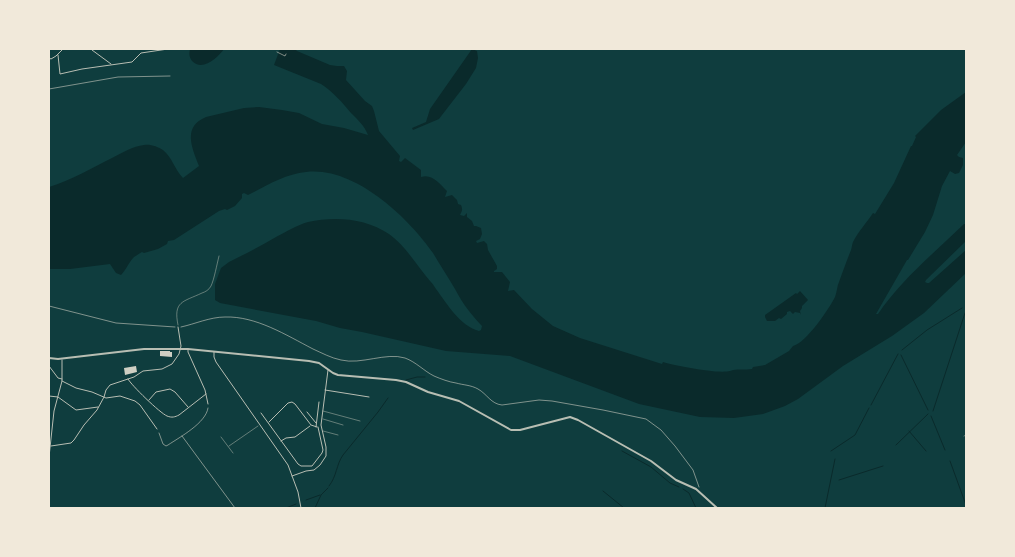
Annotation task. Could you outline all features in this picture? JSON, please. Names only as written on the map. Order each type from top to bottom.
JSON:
[{"type":"street","points":[[49,58],[58,55],[63,49]]},
{"type":"street","points":[[92,49],[111,64]]},
{"type":"street","points":[[58,55],[60,74],[132,62],[141,53],[168,49]]},
{"type":"street","points":[[101,66],[105,60]]},
{"type":"street","points":[[51,446],[74,441],[99,407],[110,385],[134,377],[143,371],[162,369],[175,361],[181,349],[178,327]]},
{"type":"street","points":[[49,358],[62,359],[160,348],[214,351],[310,361],[318,363],[338,375],[406,382],[428,392],[459,401],[511,430],[520,430],[563,418],[572,418],[651,461],[676,480],[699,491],[717,508]]},
{"type":"street","points":[[188,349],[206,394],[208,404]]},
{"type":"street","points":[[214,351],[215,360],[288,465],[301,508]]},
{"type":"street","points":[[49,457],[53,414],[62,380],[62,359]]},
{"type":"street","points":[[49,366],[58,378],[76,388],[108,398],[120,396],[135,401],[157,429]]},
{"type":"street","points":[[318,426],[321,419],[328,370]]},
{"type":"street","points":[[128,379],[130,383],[170,417],[179,415],[206,394]]},
{"type":"street","points":[[149,400],[158,391],[171,389],[188,408]]},
{"type":"street","points":[[325,390],[369,397]]},
{"type":"street","points":[[49,396],[58,397],[71,408],[77,410],[99,407]]},
{"type":"street","points":[[268,423],[287,403],[292,402],[311,426]]},
{"type":"street","points":[[261,413],[299,465],[311,467],[322,453],[318,426],[319,402]]},
{"type":"street","points":[[292,476],[314,470],[326,456],[322,431],[307,412]]},
{"type":"street","points":[[281,441],[294,437],[311,426],[318,426]]},
{"type":"lane","points":[[178,327],[176,314],[179,306],[210,288],[219,256]]},
{"type":"lane","points":[[322,411],[360,421]]},
{"type":"lane","points":[[321,419],[343,425]]},
{"type":"lane","points":[[229,446],[260,424]]},
{"type":"lane","points":[[322,431],[338,435]]},
{"type":"lane","points":[[222,437],[234,453]]},
{"type":"path","points":[[277,52],[285,56],[286,54]]},
{"type":"path","points":[[49,90],[118,77],[170,76]]},
{"type":"path","points":[[49,306],[116,323],[178,327],[216,317],[233,317],[264,325],[342,361],[389,357],[404,358],[433,375],[455,383],[472,386],[498,405],[547,400],[644,418],[661,430],[693,470],[700,489],[699,491]]},
{"type":"path","points":[[157,429],[165,445],[168,445],[206,416],[208,404]]},
{"type":"path","points":[[182,436],[235,508]]},
{"type":"water","points":[[190,49],[224,49],[210,62],[201,65],[192,61]]},
{"type":"water","points":[[280,49],[295,49],[330,65],[344,66],[347,71],[346,80],[372,106],[379,131],[400,156],[399,161],[401,162],[405,158],[421,170],[421,177],[425,176],[436,180],[447,191],[445,197],[452,195],[458,204],[461,205],[460,215],[464,216],[467,213],[467,217],[474,226],[481,228],[482,234],[480,239],[476,241],[477,243],[484,241],[487,244],[488,250],[497,266],[494,272],[502,272],[510,282],[508,291],[514,290],[532,309],[553,326],[580,338],[662,364],[663,362],[707,371],[724,372],[752,369],[753,367],[765,365],[789,351],[804,339],[823,317],[835,297],[853,242],[873,213],[875,214],[894,183],[915,136],[941,110],[966,92],[966,142],[957,155],[963,158],[963,165],[959,173],[955,174],[950,171],[942,186],[933,215],[925,232],[876,314],[878,314],[907,278],[964,224],[966,224],[966,241],[925,282],[929,283],[966,250],[966,273],[924,313],[892,336],[843,366],[798,399],[763,414],[734,418],[700,417],[639,404],[510,356],[446,351],[316,321],[220,303],[215,300],[215,284],[221,268],[229,262],[304,223],[328,219],[350,220],[380,229],[394,238],[411,256],[454,314],[472,328],[481,330],[482,326],[465,306],[433,253],[409,224],[378,197],[361,186],[343,177],[324,172],[298,173],[276,181],[248,195],[242,194],[242,198],[235,206],[219,211],[174,240],[168,241],[167,244],[158,249],[142,252],[134,257],[121,275],[116,273],[110,264],[70,269],[49,269],[49,187],[132,148],[147,145],[163,150],[183,178],[199,166],[192,145],[191,132],[199,121],[206,117],[244,108],[259,107],[299,113],[322,124],[368,135],[361,123],[337,97],[321,84],[274,65]]},
{"type":"water","points":[[472,49],[477,51],[478,58],[476,68],[466,84],[439,119],[413,130],[412,128],[426,122],[430,109]]},
{"type":"water","points":[[800,291],[808,300],[802,306],[801,315],[795,312],[793,314],[790,311],[781,319],[767,321],[765,315]]},
{"type":"building","points":[[160,351],[172,352],[172,357],[160,356]]},
{"type":"building","points":[[136,366],[137,372],[125,375],[124,368]]},
{"type":"waterway","points":[[902,350],[927,330],[962,308]]},
{"type":"waterway","points":[[933,411],[965,313]]},
{"type":"waterway","points":[[871,405],[898,354]]},
{"type":"waterway","points":[[901,355],[928,410]]},
{"type":"waterway","points":[[406,380],[425,377]]},
{"type":"waterway","points":[[329,486],[343,455],[388,398]]},
{"type":"waterway","points":[[831,451],[855,435],[869,408]]},
{"type":"waterway","points":[[896,445],[928,414]]},
{"type":"waterway","points":[[931,416],[945,450]]},
{"type":"waterway","points":[[909,431],[926,451]]},
{"type":"waterway","points":[[622,451],[651,467],[670,483],[679,487]]},
{"type":"waterway","points":[[825,508],[835,459]]},
{"type":"waterway","points":[[950,461],[966,505]]},
{"type":"waterway","points":[[839,480],[883,466]]},
{"type":"waterway","points":[[315,508],[321,495],[328,488]]},
{"type":"waterway","points":[[683,489],[689,493],[696,508]]},
{"type":"waterway","points":[[603,491],[624,508]]},
{"type":"waterway","points":[[306,500],[320,495]]},
{"type":"waterway","points":[[286,508],[296,504]]}]
